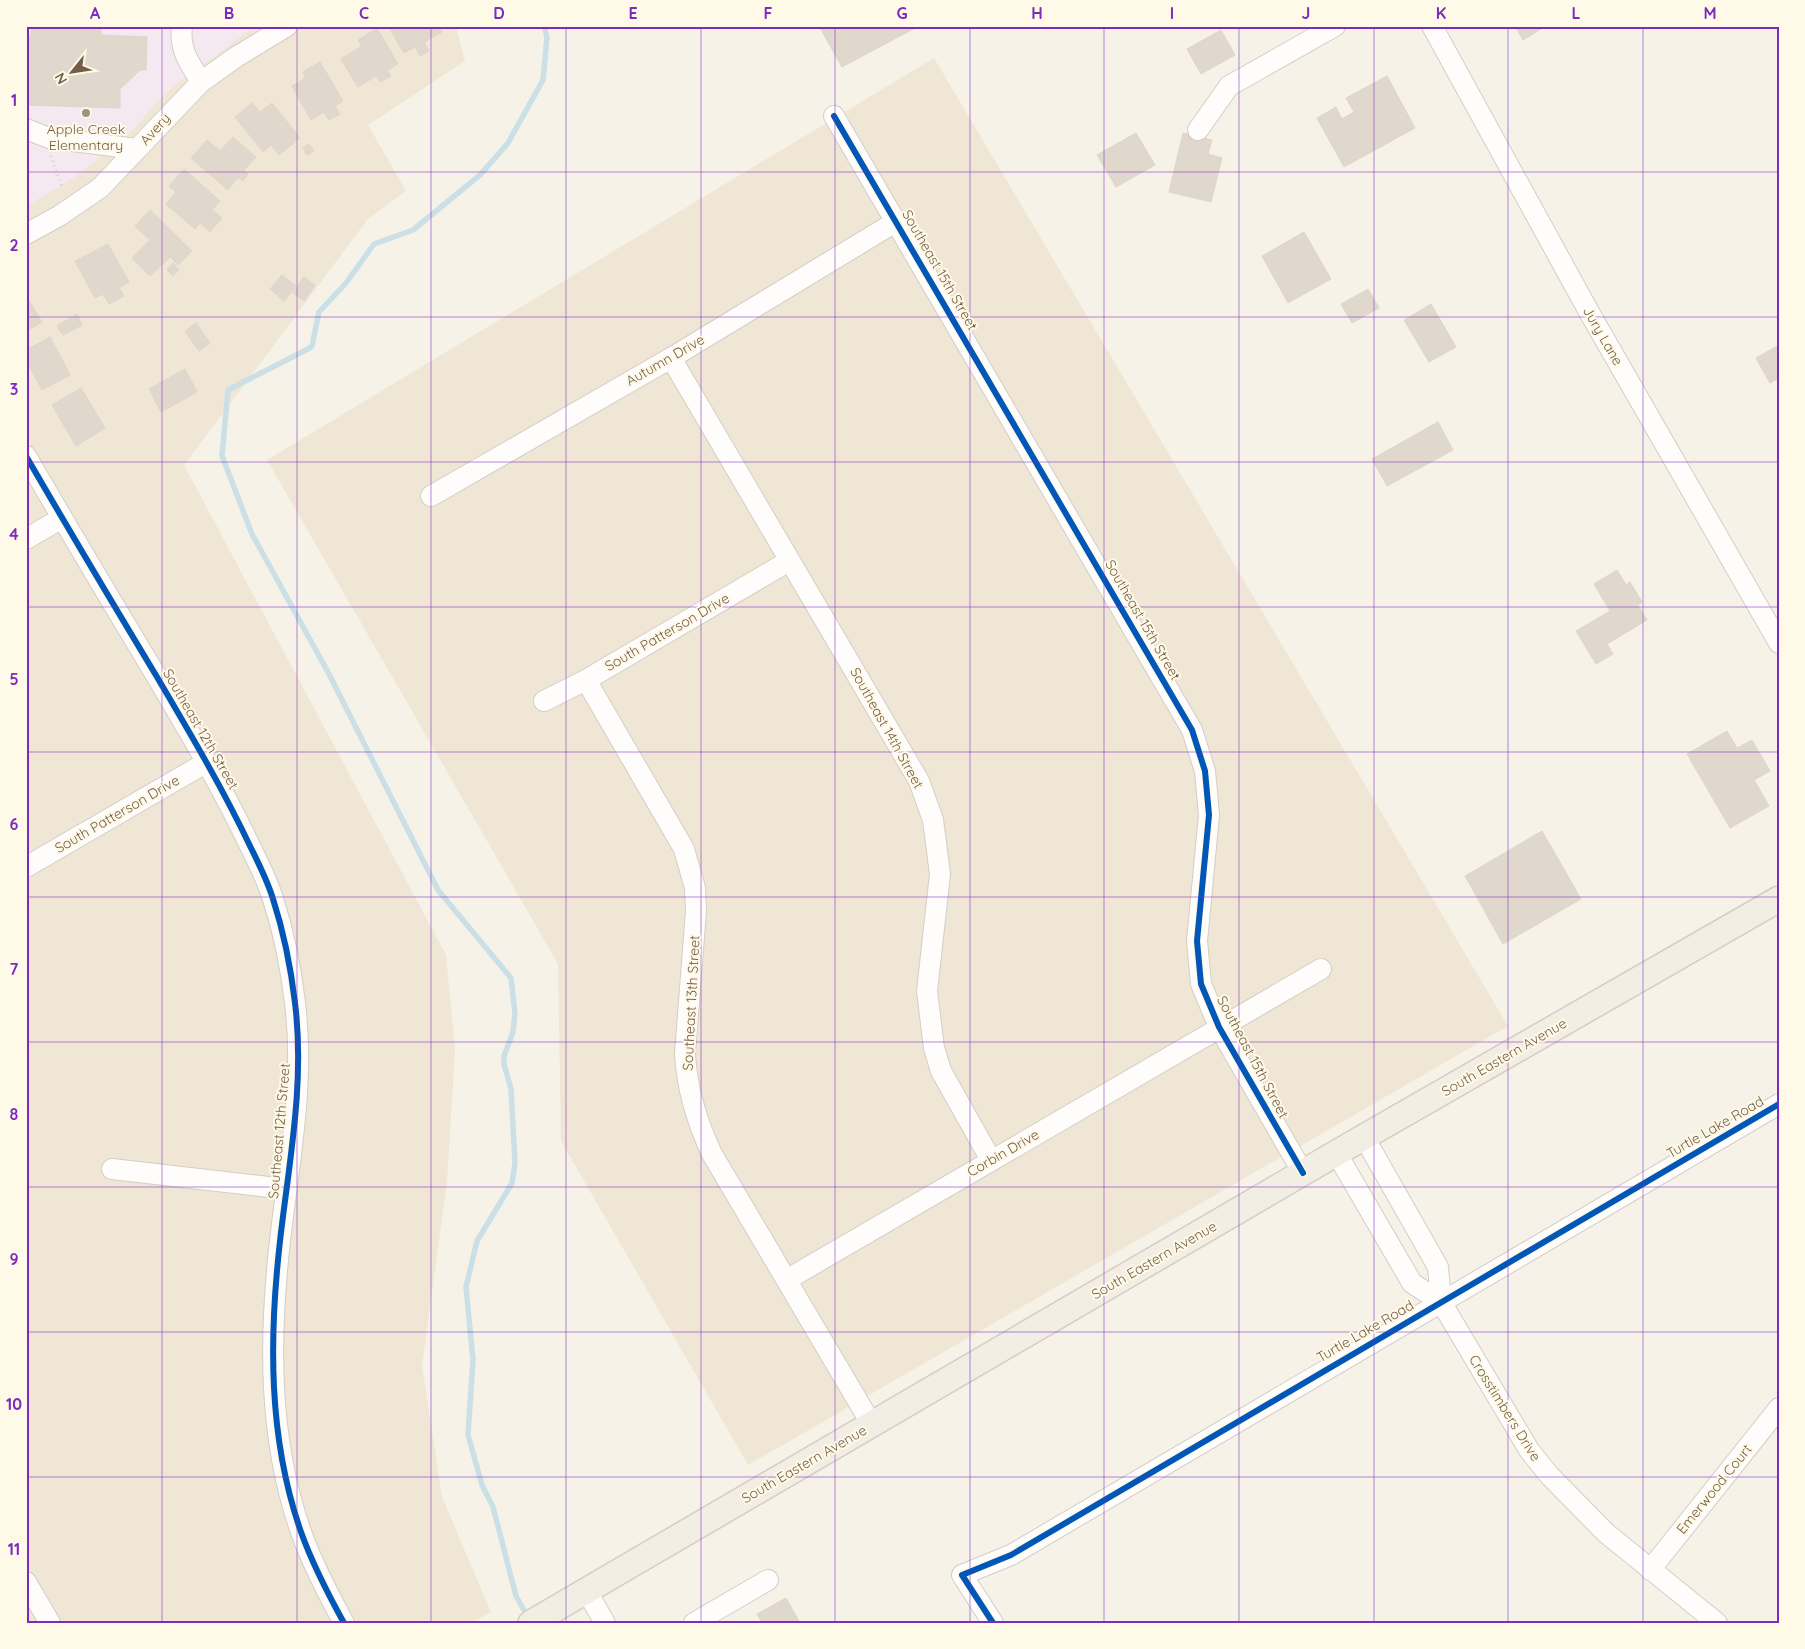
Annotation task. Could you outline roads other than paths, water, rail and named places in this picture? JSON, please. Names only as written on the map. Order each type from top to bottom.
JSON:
[{"type":"main road","name":"South Eastern Avenue","points":[[536,1620],[1364,1137],[1779,899]]},
{"type":"street","points":[[182,26],[180,41],[186,57],[201,82]]},
{"type":"street","points":[[1198,130],[1230,86],[1335,26]]},
{"type":"street","name":"Jury Lane","points":[[1432,26],[1580,294],[1779,643]]},
{"type":"street","name":"Avery","points":[[26,234],[100,188],[201,82],[282,28]]},
{"type":"street","name":"Southeast 15th Street","points":[[834,116],[897,221],[1192,730],[1205,771],[1209,815],[1197,941],[1201,984],[1219,1027],[1303,1173]]},
{"type":"street","points":[[26,129],[49,138],[137,149]]},
{"type":"street","name":"Autumn Drive","points":[[432,496],[671,358],[897,221]]},
{"type":"street","name":"Southeast 14th Street","points":[[671,358],[789,561],[910,762],[926,801],[933,820],[940,874],[936,926],[927,991],[931,1030],[941,1071],[991,1160]]},
{"type":"street","name":"Southeast 12th Street","points":[[26,456],[207,762],[243,832],[273,898],[290,970],[298,1035],[298,1080],[292,1153],[274,1299],[272,1353],[279,1447],[301,1533],[344,1623]]},
{"type":"street","points":[[26,540],[62,518]]},
{"type":"street","name":"South Patterson Drive","points":[[544,701],[586,680],[789,561]]},
{"type":"street","name":"Southeast 13th Street","points":[[586,680],[674,829],[690,867],[695,888],[696,912],[685,1054],[686,1074],[699,1126],[712,1154],[788,1279],[872,1425]]},
{"type":"street","name":"South Patterson Drive","points":[[26,867],[207,762]]},
{"type":"street","name":"Corbin Drive","points":[[788,1279],[1321,969]]},
{"type":"street","name":"Turtle Lake Road","points":[[993,1623],[962,1575],[1011,1555],[1779,1104]]},
{"type":"street","name":"Crosstimbers Drive","points":[[1364,1137],[1438,1268],[1440,1302]]},
{"type":"street","name":"Crosstimbers Drive","points":[[1337,1154],[1412,1283],[1440,1302],[1529,1450],[1574,1502],[1606,1533],[1717,1623]]},
{"type":"street","points":[[112,1169],[287,1189]]},
{"type":"street","name":"Emerwood Court","points":[[1650,1570],[1779,1408]]},
{"type":"street","points":[[694,1623],[768,1580]]},
{"type":"street","points":[[26,1582],[50,1623]]},
{"type":"street","points":[[586,1590],[605,1623]]},
{"type":"waterway","points":[[529,1619],[516,1596],[493,1507],[482,1485],[468,1435],[473,1360],[466,1287],[477,1241],[512,1183],[515,1163],[511,1089],[504,1064],[504,1056],[513,1032],[515,1014],[511,978],[438,890],[329,674],[252,534],[222,456],[228,390],[312,346],[319,312],[346,283],[374,244],[413,230],[480,175],[508,143],[543,80],[547,37],[544,26]]},
{"type":"place","name":"Apple Creek Elementary","points":[[86,113]]}]
